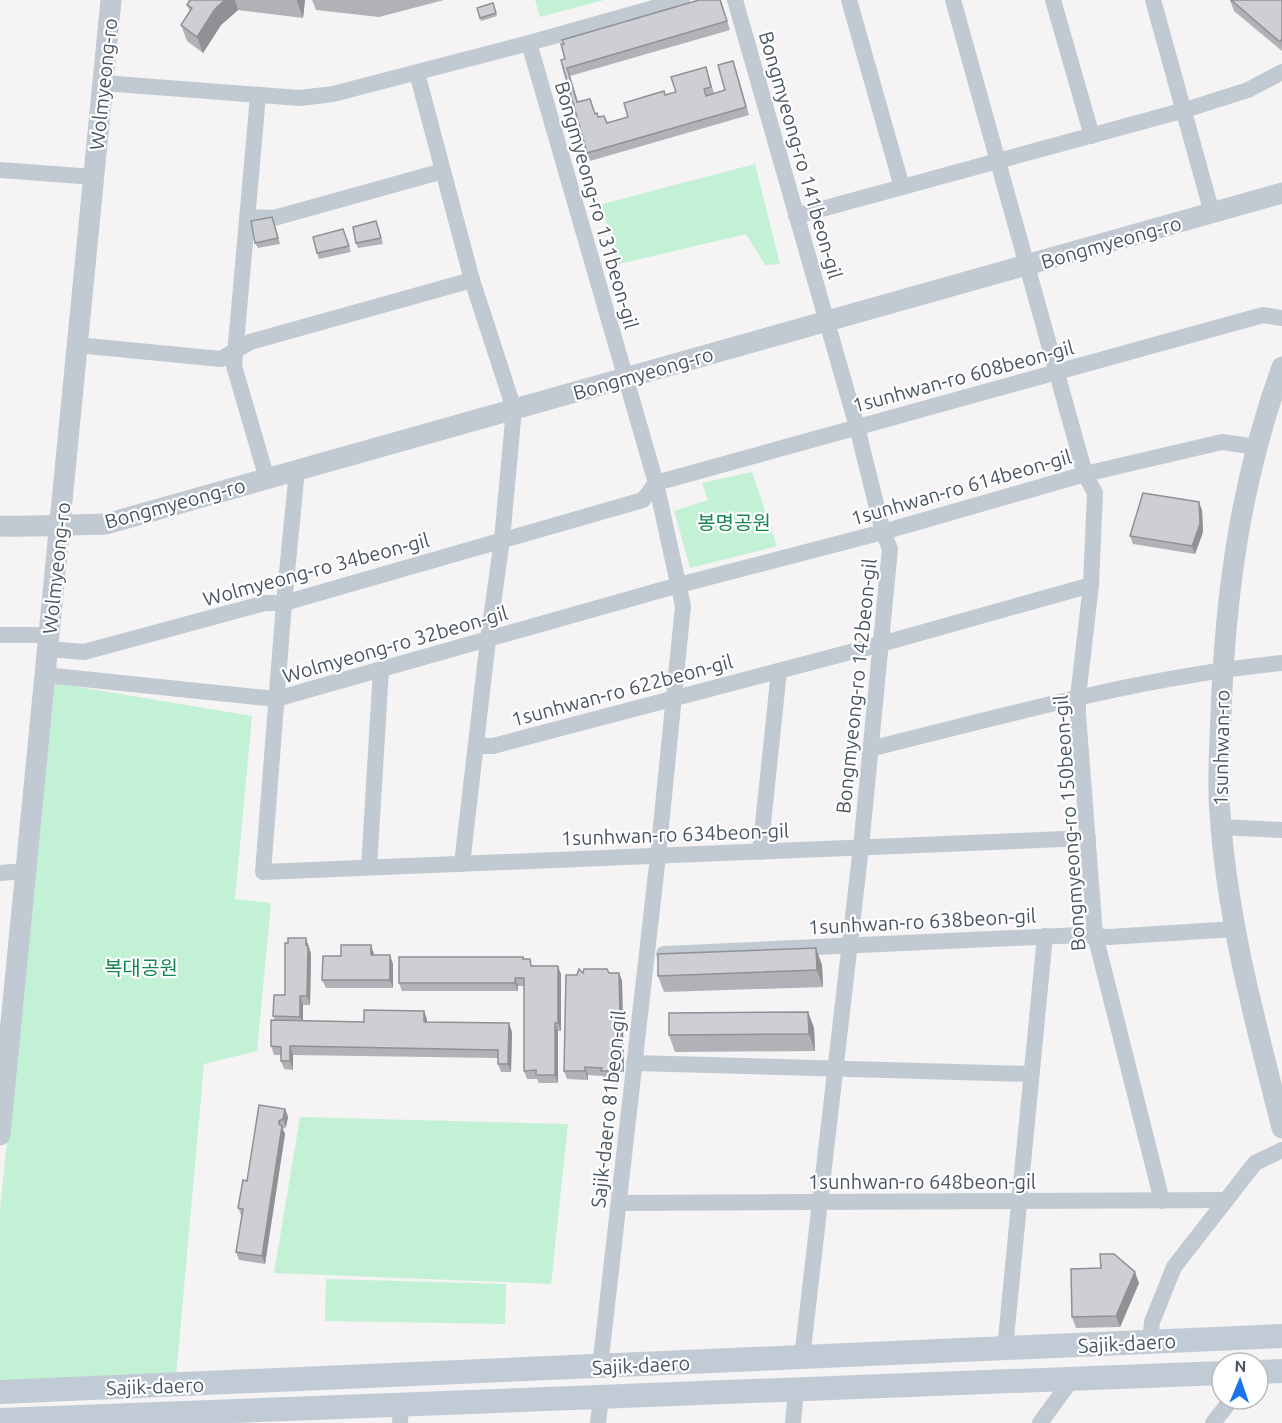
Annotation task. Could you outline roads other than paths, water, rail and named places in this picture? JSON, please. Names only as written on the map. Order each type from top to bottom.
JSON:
[{"type":"main road","points":[[1233,1339],[1257,1335],[1271,1328],[1282,1318]]},
{"type":"main road","name":"Sajik-daero","points":[[0,1392],[1282,1336]]},
{"type":"main road","name":"Sajik-daero","points":[[0,1420],[401,1414],[601,1397],[1210,1373]]},
{"type":"street","name":"Wolmyeong-ro","points":[[0,1135],[3,1067],[26,872],[111,0]]},
{"type":"street","points":[[103,83],[258,96],[300,98],[333,94],[682,0]]},
{"type":"street","name":"Bongmyeong-ro 141beon-gil","points":[[735,0],[826,322]]},
{"type":"street","points":[[849,0],[902,187]]},
{"type":"street","name":"Bongmyeong-ro 150beon-gil","points":[[953,0],[1085,474],[1095,493],[1091,585],[1078,697],[1095,935],[1162,1201]]},
{"type":"street","points":[[1053,0],[1092,136]]},
{"type":"street","points":[[1153,0],[1212,213]]},
{"type":"street","name":"Bongmyeong-ro 131beon-gil","points":[[529,43],[656,483],[679,585]]},
{"type":"street","points":[[796,216],[1185,110],[1248,90],[1282,72]]},
{"type":"street","points":[[417,73],[472,280],[514,409],[502,540],[462,864]]},
{"type":"street","points":[[258,96],[234,366],[267,479]]},
{"type":"street","points":[[0,170],[94,177]]},
{"type":"street","points":[[248,217],[274,218],[443,171]]},
{"type":"street","name":"Bongmyeong-ro","points":[[0,526],[106,524],[1282,193]]},
{"type":"street","points":[[77,345],[221,358],[250,342],[472,280]]},
{"type":"street","name":"1sunhwan-ro 608beon-gil","points":[[656,483],[1263,315],[1282,318]]},
{"type":"street","name":"Bongmyeong-ro 142beon-gil","points":[[802,1358],[861,847],[890,549],[883,532],[857,428],[826,322]]},
{"type":"street","name":"1sunhwan-ro","points":[[1282,367],[1278,389],[1257,447],[1238,531],[1222,669],[1220,749],[1221,827],[1240,962],[1279,1106],[1282,1128]]},
{"type":"street","name":"1sunhwan-ro 614beon-gil","points":[[679,585],[883,532],[1085,474],[1222,442],[1257,447]]},
{"type":"street","points":[[276,699],[297,470]]},
{"type":"street","name":"Wolmyeong-ro 34beon-gil","points":[[0,635],[48,642],[84,652],[265,603],[284,603],[643,500],[656,483]]},
{"type":"street","name":"Wolmyeong-ro 32beon-gil","points":[[45,675],[276,699],[679,585]]},
{"type":"street","name":"Sajik-daero 81beon-gil","points":[[600,1367],[675,698],[683,606],[679,585]]},
{"type":"street","name":"1sunhwan-ro 622beon-gil","points":[[476,746],[493,747],[1091,585]]},
{"type":"street","points":[[870,749],[1078,697],[1222,669],[1282,663]]},
{"type":"street","points":[[369,867],[381,670]]},
{"type":"street","points":[[760,852],[779,671]]},
{"type":"street","name":"1sunhwan-ro 634beon-gil","points":[[276,699],[263,872],[1088,838]]},
{"type":"street","points":[[1221,827],[1282,830]]},
{"type":"street","points":[[0,873],[26,872]]},
{"type":"street","name":"1sunhwan-ro 638beon-gil","points":[[647,955],[1045,936],[1109,937],[1235,929]]},
{"type":"street","points":[[1005,1349],[1045,936]]},
{"type":"street","points":[[634,1063],[1031,1074]]},
{"type":"street","points":[[1150,1342],[1152,1322],[1174,1267],[1255,1163],[1282,1150]]},
{"type":"street","name":"1sunhwan-ro 648beon-gil","points":[[619,1203],[1226,1200]]},
{"type":"street","points":[[1040,1423],[1072,1379]]},
{"type":"street","points":[[793,1423],[796,1389]]},
{"type":"street","points":[[598,1423],[601,1397]]},
{"type":"street","points":[[1213,1423],[1222,1411]]},
{"type":"park label","name":"봉명공원","points":[[734,522]]},
{"type":"park label","name":"복대공원","points":[[141,967]]}]
